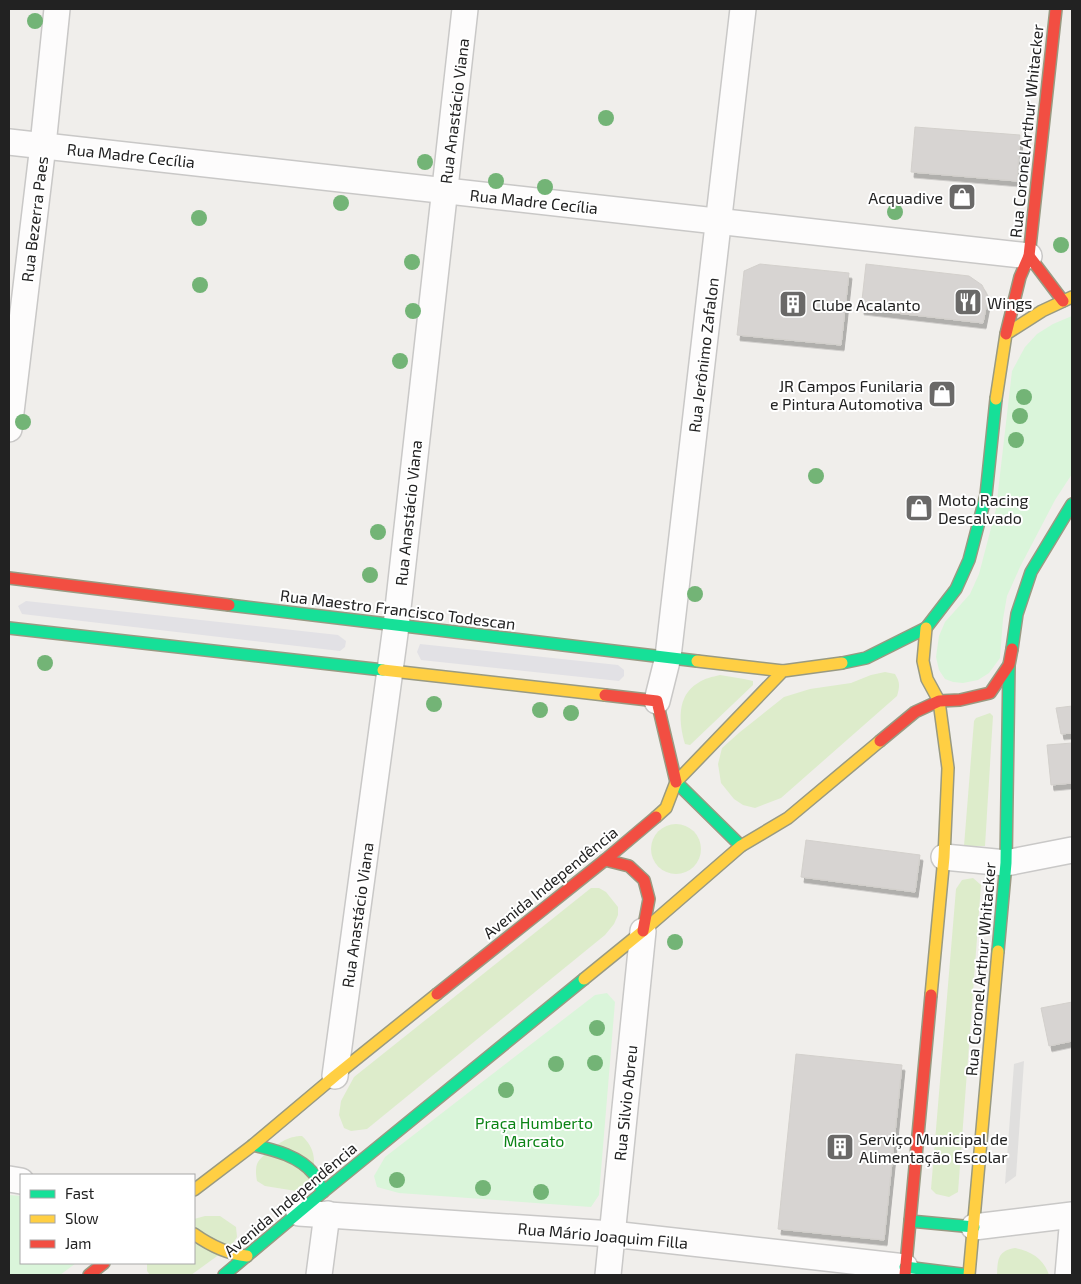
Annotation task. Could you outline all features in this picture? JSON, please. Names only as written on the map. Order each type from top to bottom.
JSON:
[{"type":"main road","name":"Rua Coronel Arthur Whitacker","points":[[926,628],[956,589],[962,577],[969,560],[986,495],[997,387],[1006,334],[1020,277],[1029,256],[1056,9]]},
{"type":"main road","name":"Rua Coronel Arthur Whitacker","points":[[1006,334],[1042,311],[1068,299],[1029,256]]},
{"type":"main road","name":"Rua Coronel Arthur Whitacker","points":[[969,1275],[1006,863],[1009,665],[1017,614],[1031,572],[1072,504]]},
{"type":"main road","name":"Rua Maestro Francisco Todescan","points":[[9,578],[783,671]]},
{"type":"main road","points":[[9,628],[657,701],[676,782],[741,846]]},
{"type":"main road","points":[[783,671],[866,658],[926,628]]},
{"type":"main road","points":[[926,628],[923,661],[927,679],[939,701],[948,768],[944,857],[905,1271],[969,1275]]},
{"type":"main road","points":[[939,701],[960,700],[990,693],[1009,665]]},
{"type":"main road","name":"Avenida Independência","points":[[195,1189],[253,1145],[605,860],[666,808],[676,782],[783,671]]},
{"type":"main road","name":"Avenida Independência","points":[[325,1203],[741,846],[788,818],[915,712],[939,701]]},
{"type":"main road","points":[[605,860],[629,866],[644,880],[648,900],[643,930]]},
{"type":"main road","points":[[253,1145],[279,1150],[299,1161],[315,1175],[325,1203]]},
{"type":"main road","name":"Avenida Independência","points":[[224,1275],[299,1214]]},
{"type":"main road","points":[[910,1221],[974,1227]]},
{"type":"main road","points":[[195,1235],[212,1247],[236,1256],[247,1256]]},
{"type":"main road","points":[[89,1275],[103,1264]]},
{"type":"street","name":"Rua Bezerra Paes","points":[[9,429],[58,9]]},
{"type":"street","name":"Rua Anastácio Viana","points":[[336,1076],[396,626],[466,9]]},
{"type":"street","name":"Rua Jerônimo Zafalon","points":[[657,701],[668,657],[742,9]]},
{"type":"street","name":"Rua Madre Cecília","points":[[9,142],[1029,256]]},
{"type":"street","points":[[944,857],[1006,863],[1072,850]]},
{"type":"street","name":"Rua Silvio Abreu","points":[[608,1275],[643,930]]},
{"type":"street","points":[[318,1275],[325,1203]]},
{"type":"street","name":"Rua Mário Joaquim Filla","points":[[299,1214],[325,1203],[612,1234],[905,1271]]},
{"type":"street","points":[[974,1227],[1072,1215]]},
{"type":"street","points":[[1068,1275],[1072,1228]]},
{"type":"green space","points":[[1072,316],[1072,474],[1055,500],[1007,596],[1000,658],[989,673],[978,680],[963,683],[953,682],[945,679],[939,670],[936,657],[939,636],[945,622],[970,594],[979,574],[996,509],[1012,371],[1025,347],[1037,334],[1053,324]]},
{"type":"green space","points":[[885,672],[895,674],[897,677],[899,689],[897,696],[781,798],[755,808],[743,805],[734,799],[721,783],[718,764],[722,748],[784,697],[810,689],[851,683]]},
{"type":"green space","points":[[720,675],[753,681],[753,685],[690,745],[685,744],[681,727],[681,710],[686,695],[691,688],[701,681]]},
{"type":"green space","points":[[990,713],[993,716],[985,846],[964,846],[974,721],[976,718]]},
{"type":"green space","points":[[676,824],[686,826],[694,831],[699,839],[701,849],[699,859],[694,867],[686,872],[676,874],[666,872],[658,867],[653,859],[651,849],[653,839],[658,831],[666,826]]},
{"type":"green space","points":[[973,878],[981,885],[958,1192],[949,1197],[936,1194],[931,1189],[956,889],[962,880]]},
{"type":"green space","points":[[591,888],[599,888],[606,892],[618,907],[618,915],[614,924],[605,935],[367,1129],[351,1131],[344,1128],[339,1115],[341,1101],[354,1077]]},
{"type":"green space","name":"Praça Humberto Marcato","points":[[607,993],[615,1002],[599,1195],[591,1207],[399,1193],[377,1187],[374,1176],[385,1157],[595,995]]},
{"type":"green space","points":[[302,1136],[313,1152],[314,1169],[312,1182],[304,1189],[296,1191],[265,1186],[257,1181],[257,1164],[265,1154],[285,1140]]},
{"type":"green space","points":[[9,1195],[20,1196],[20,1264],[75,1264],[60,1275],[9,1275]]},
{"type":"green space","points":[[205,1216],[220,1216],[236,1227],[237,1237],[231,1246],[191,1275],[150,1275],[147,1271],[147,1264],[195,1264],[195,1219]]},
{"type":"green space","points":[[1015,1248],[1026,1251],[1040,1260],[1049,1275],[997,1275],[998,1261],[1002,1254],[1009,1249]]},
{"type":"shaded area","points":[[26,601],[338,635],[346,641],[345,647],[340,651],[22,614],[18,606]]},
{"type":"shaded area","points":[[420,644],[618,665],[624,670],[624,676],[619,681],[421,660],[417,652]]},
{"type":"shaded area","points":[[1024,1061],[1016,1176],[1005,1184],[1014,1064]]},
{"type":"building","points":[[915,127],[1020,135],[1017,181],[911,172]]},
{"type":"building","name":"Clube Acalanto","points":[[760,264],[849,273],[841,345],[737,335],[744,271]]},
{"type":"building","points":[[866,264],[969,276],[982,285],[988,297],[983,323],[861,309]]},
{"type":"building","points":[[1072,706],[1072,733],[1061,734],[1056,708]]},
{"type":"building","points":[[1072,743],[1072,783],[1051,785],[1047,745]]},
{"type":"building","points":[[806,840],[920,855],[915,892],[801,877]]},
{"type":"building","points":[[1072,1002],[1072,1041],[1049,1046],[1041,1008]]},
{"type":"building","name":"Serviço Municipal de Alimentação Escolar","points":[[796,1054],[902,1065],[884,1240],[778,1229]]},
{"type":"traffic: fast","points":[[842,663],[866,658],[926,628],[956,589],[969,560],[986,495],[996,399]]},
{"type":"traffic: fast","points":[[1012,649],[1017,614],[1031,572],[1072,504]]},
{"type":"traffic: fast","points":[[229,605],[697,661]]},
{"type":"traffic: fast","points":[[9,628],[383,670]]},
{"type":"traffic: fast","points":[[998,951],[1006,863],[1009,665]]},
{"type":"traffic: fast","points":[[676,782],[741,846]]},
{"type":"traffic: fast","points":[[224,1275],[584,979]]},
{"type":"traffic: fast","points":[[253,1145],[294,1158],[314,1174],[323,1192]]},
{"type":"traffic: fast","points":[[910,1221],[974,1227]]},
{"type":"traffic: fast","points":[[905,1267],[969,1275]]},
{"type":"traffic: slow","points":[[996,399],[1006,334],[1042,311],[1072,297]]},
{"type":"traffic: slow","points":[[926,628],[923,661],[927,679],[939,701],[948,768],[944,857],[931,995]]},
{"type":"traffic: slow","points":[[697,661],[783,671]]},
{"type":"traffic: slow","points":[[656,817],[666,808],[676,782],[783,671],[842,663]]},
{"type":"traffic: slow","points":[[383,670],[605,695]]},
{"type":"traffic: slow","points":[[584,979],[643,931],[741,846],[788,818],[880,741]]},
{"type":"traffic: slow","points":[[969,1275],[998,951]]},
{"type":"traffic: slow","points":[[195,1189],[253,1145],[437,994]]},
{"type":"traffic: slow","points":[[195,1235],[219,1249],[247,1256]]},
{"type":"traffic: jam","points":[[1006,334],[1020,277],[1029,256],[1056,9]]},
{"type":"traffic: jam","points":[[1029,256],[1063,301]]},
{"type":"traffic: jam","points":[[9,578],[229,605]]},
{"type":"traffic: jam","points":[[880,741],[915,712],[939,701],[960,700],[990,693],[1009,665],[1012,649]]},
{"type":"traffic: jam","points":[[605,695],[657,701],[676,782]]},
{"type":"traffic: jam","points":[[437,994],[656,817]]},
{"type":"traffic: jam","points":[[605,860],[629,866],[644,880],[649,899],[643,931]]},
{"type":"traffic: jam","points":[[905,1275],[931,995]]},
{"type":"traffic: jam","points":[[89,1275],[103,1264]]},
{"type":"place","name":"Acquadive","points":[[962,197]]},
{"type":"place","name":"Wings","points":[[968,302]]},
{"type":"place","name":"Clube Acalanto","points":[[793,304]]},
{"type":"place","name":"JR Campos Funilaria e Pintura Automotiva","points":[[942,394]]},
{"type":"place","name":"Moto Racing Descalvado","points":[[919,508]]},
{"type":"place","name":"Serviço Municipal de Alimentação Escolar","points":[[840,1147]]}]
